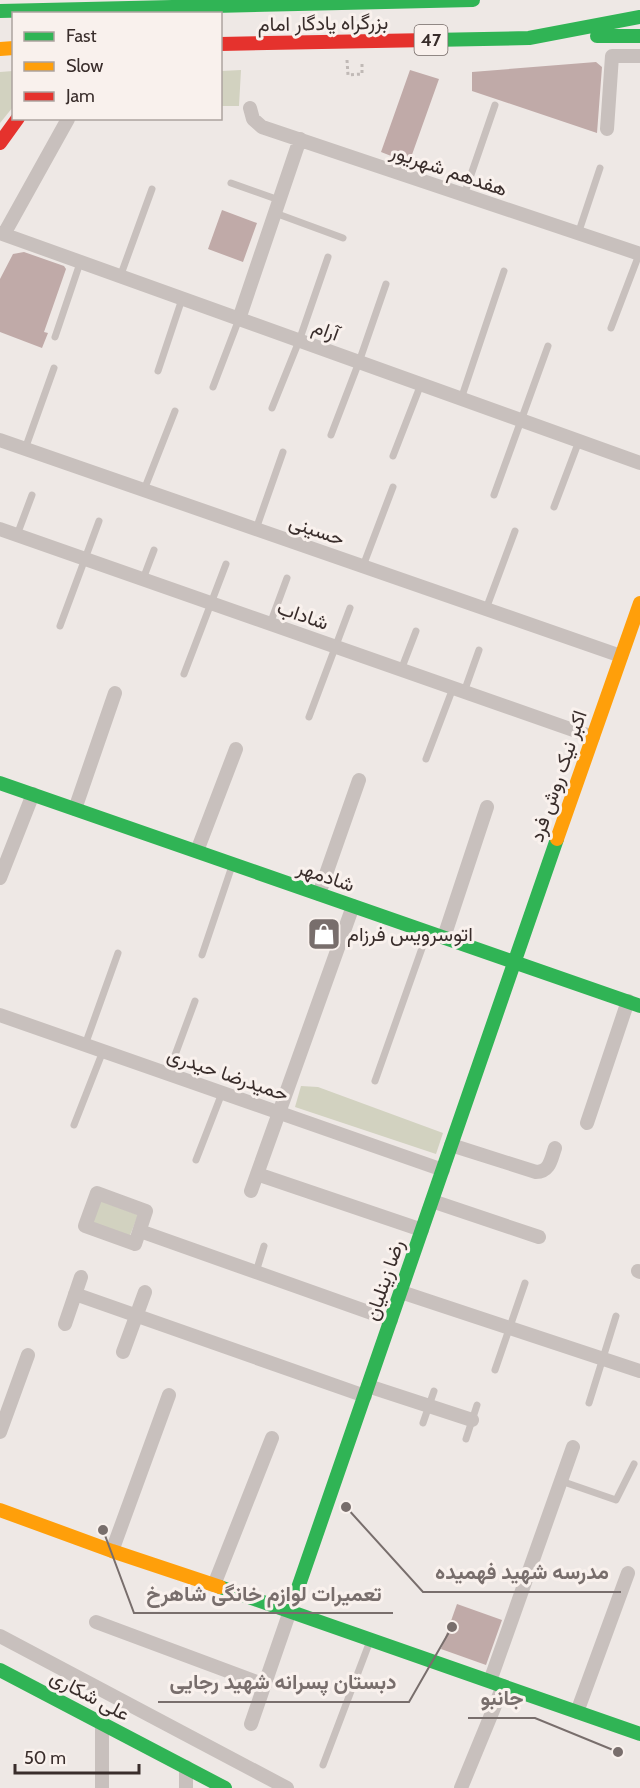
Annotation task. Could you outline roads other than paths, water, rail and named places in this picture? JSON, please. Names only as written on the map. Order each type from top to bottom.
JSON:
[{"type":"main road","points":[[0,10],[43,0]]},
{"type":"main road","name":"بزرگراه یادگار امام","points":[[0,10],[473,0]]},
{"type":"main road","name":"بزرگراه یادگار امام","points":[[224,45],[529,38],[640,17]]},
{"type":"main road","points":[[529,38],[640,36]]},
{"type":"main road","points":[[0,143],[17,120]]},
{"type":"main road","name":"اکبر نیک روش فرد","points":[[513,961],[640,603]]},
{"type":"main road","name":"شادمهر","points":[[0,783],[634,1003]]},
{"type":"main road","name":"رضا زینلیان","points":[[290,1611],[513,961]]},
{"type":"main road","points":[[0,1510],[640,1734]]},
{"type":"main road","name":"علی شکاری","points":[[0,1670],[225,1788]]},
{"type":"street","points":[[607,129],[612,56],[640,56]]},
{"type":"street","name":"هفدهم شهریور","points":[[250,111],[262,127],[640,254]]},
{"type":"street","points":[[2,233],[67,120]]},
{"type":"street","points":[[239,319],[300,140]]},
{"type":"street","name":"آرام","points":[[2,233],[640,463]]},
{"type":"street","name":"حسینی","points":[[0,440],[621,656]]},
{"type":"street","name":"شاداب","points":[[0,529],[592,737]]},
{"type":"street","points":[[75,809],[115,693]]},
{"type":"street","points":[[197,851],[236,749]]},
{"type":"street","points":[[319,894],[359,780]]},
{"type":"street","points":[[0,878],[33,794]]},
{"type":"street","points":[[444,937],[487,807]]},
{"type":"street","points":[[251,1191],[353,906]]},
{"type":"street","points":[[587,1123],[634,1003]]},
{"type":"street","name":"حمیدرضا حیدری","points":[[0,1015],[443,1170]]},
{"type":"street","points":[[451,1145],[536,1173],[548,1167],[555,1148]]},
{"type":"street","points":[[257,1174],[422,1230]]},
{"type":"street","points":[[97,1193],[146,1211],[140,1231],[135,1244],[85,1226],[97,1193]]},
{"type":"street","points":[[432,1201],[539,1237]]},
{"type":"street","points":[[140,1231],[391,1320]]},
{"type":"street","points":[[65,1324],[81,1277]]},
{"type":"street","points":[[123,1352],[144,1292]]},
{"type":"street","points":[[401,1292],[640,1371]]},
{"type":"street","points":[[75,1294],[366,1391],[429,1406],[472,1420]]},
{"type":"street","points":[[0,1432],[28,1355]]},
{"type":"street","points":[[112,1551],[169,1395]]},
{"type":"street","points":[[214,1586],[272,1438]]},
{"type":"street","points":[[462,1788],[573,1447]]},
{"type":"street","points":[[577,1712],[628,1573]]},
{"type":"street","points":[[251,1724],[290,1611]]},
{"type":"street","points":[[96,1622],[265,1684]]},
{"type":"street","points":[[0,1636],[286,1788]]},
{"type":"street","points":[[102,1723],[102,1788]]},
{"type":"street","points":[[186,1767],[186,1788]]},
{"type":"lane","points":[[464,195],[495,105]]},
{"type":"lane","points":[[578,234],[600,168]]},
{"type":"lane","points":[[231,183],[343,238]]},
{"type":"lane","points":[[120,277],[152,189]]},
{"type":"lane","points":[[611,328],[640,254]]},
{"type":"lane","points":[[272,408],[299,341],[328,257]]},
{"type":"lane","points":[[55,338],[80,262]]},
{"type":"lane","points":[[461,399],[504,271]]},
{"type":"lane","points":[[331,435],[386,284]]},
{"type":"lane","points":[[158,371],[182,299]]},
{"type":"lane","points":[[213,387],[239,319]]},
{"type":"lane","points":[[494,495],[548,346]]},
{"type":"lane","points":[[25,449],[54,368]]},
{"type":"lane","points":[[393,456],[421,384]]},
{"type":"lane","points":[[144,490],[175,411]]},
{"type":"lane","points":[[554,507],[579,441]]},
{"type":"lane","points":[[256,529],[283,452]]},
{"type":"lane","points":[[363,567],[393,487]]},
{"type":"lane","points":[[17,535],[32,495]]},
{"type":"lane","points":[[60,626],[99,521]]},
{"type":"lane","points":[[486,609],[515,531]]},
{"type":"lane","points":[[142,579],[154,550]]},
{"type":"lane","points":[[184,674],[226,564]]},
{"type":"lane","points":[[270,624],[286,578]]},
{"type":"lane","points":[[309,717],[350,608]]},
{"type":"lane","points":[[401,670],[416,631]]},
{"type":"lane","points":[[426,759],[478,650]]},
{"type":"lane","points":[[202,955],[233,864]]},
{"type":"lane","points":[[375,1081],[428,932]]},
{"type":"lane","points":[[85,1045],[118,953]]},
{"type":"lane","points":[[168,1074],[195,1001]]},
{"type":"lane","points":[[74,1125],[103,1051]]},
{"type":"lane","points":[[196,1160],[222,1093]]},
{"type":"lane","points":[[256,1272],[264,1246]]},
{"type":"lane","points":[[495,1370],[525,1283]]},
{"type":"lane","points":[[589,1403],[616,1316]]},
{"type":"lane","points":[[423,1423],[434,1391]]},
{"type":"lane","points":[[465,1439],[477,1405]]},
{"type":"lane","points":[[561,1481],[616,1500],[634,1464]]},
{"type":"lane","points":[[323,1765],[371,1639]]},
{"type":"place","name":"اتوسرویس فرزام","points":[[324,934]]},
{"type":"place","name":"مدرسه شهید فهمیده","points":[[346,1507]]},
{"type":"place","name":"تعمیرات لوازم خانگی شاهرخ","points":[[103,1530]]},
{"type":"place","name":"دبستان پسرانه شهید رجایی","points":[[452,1627]]},
{"type":"place","name":"جانبو","points":[[618,1752]]}]
